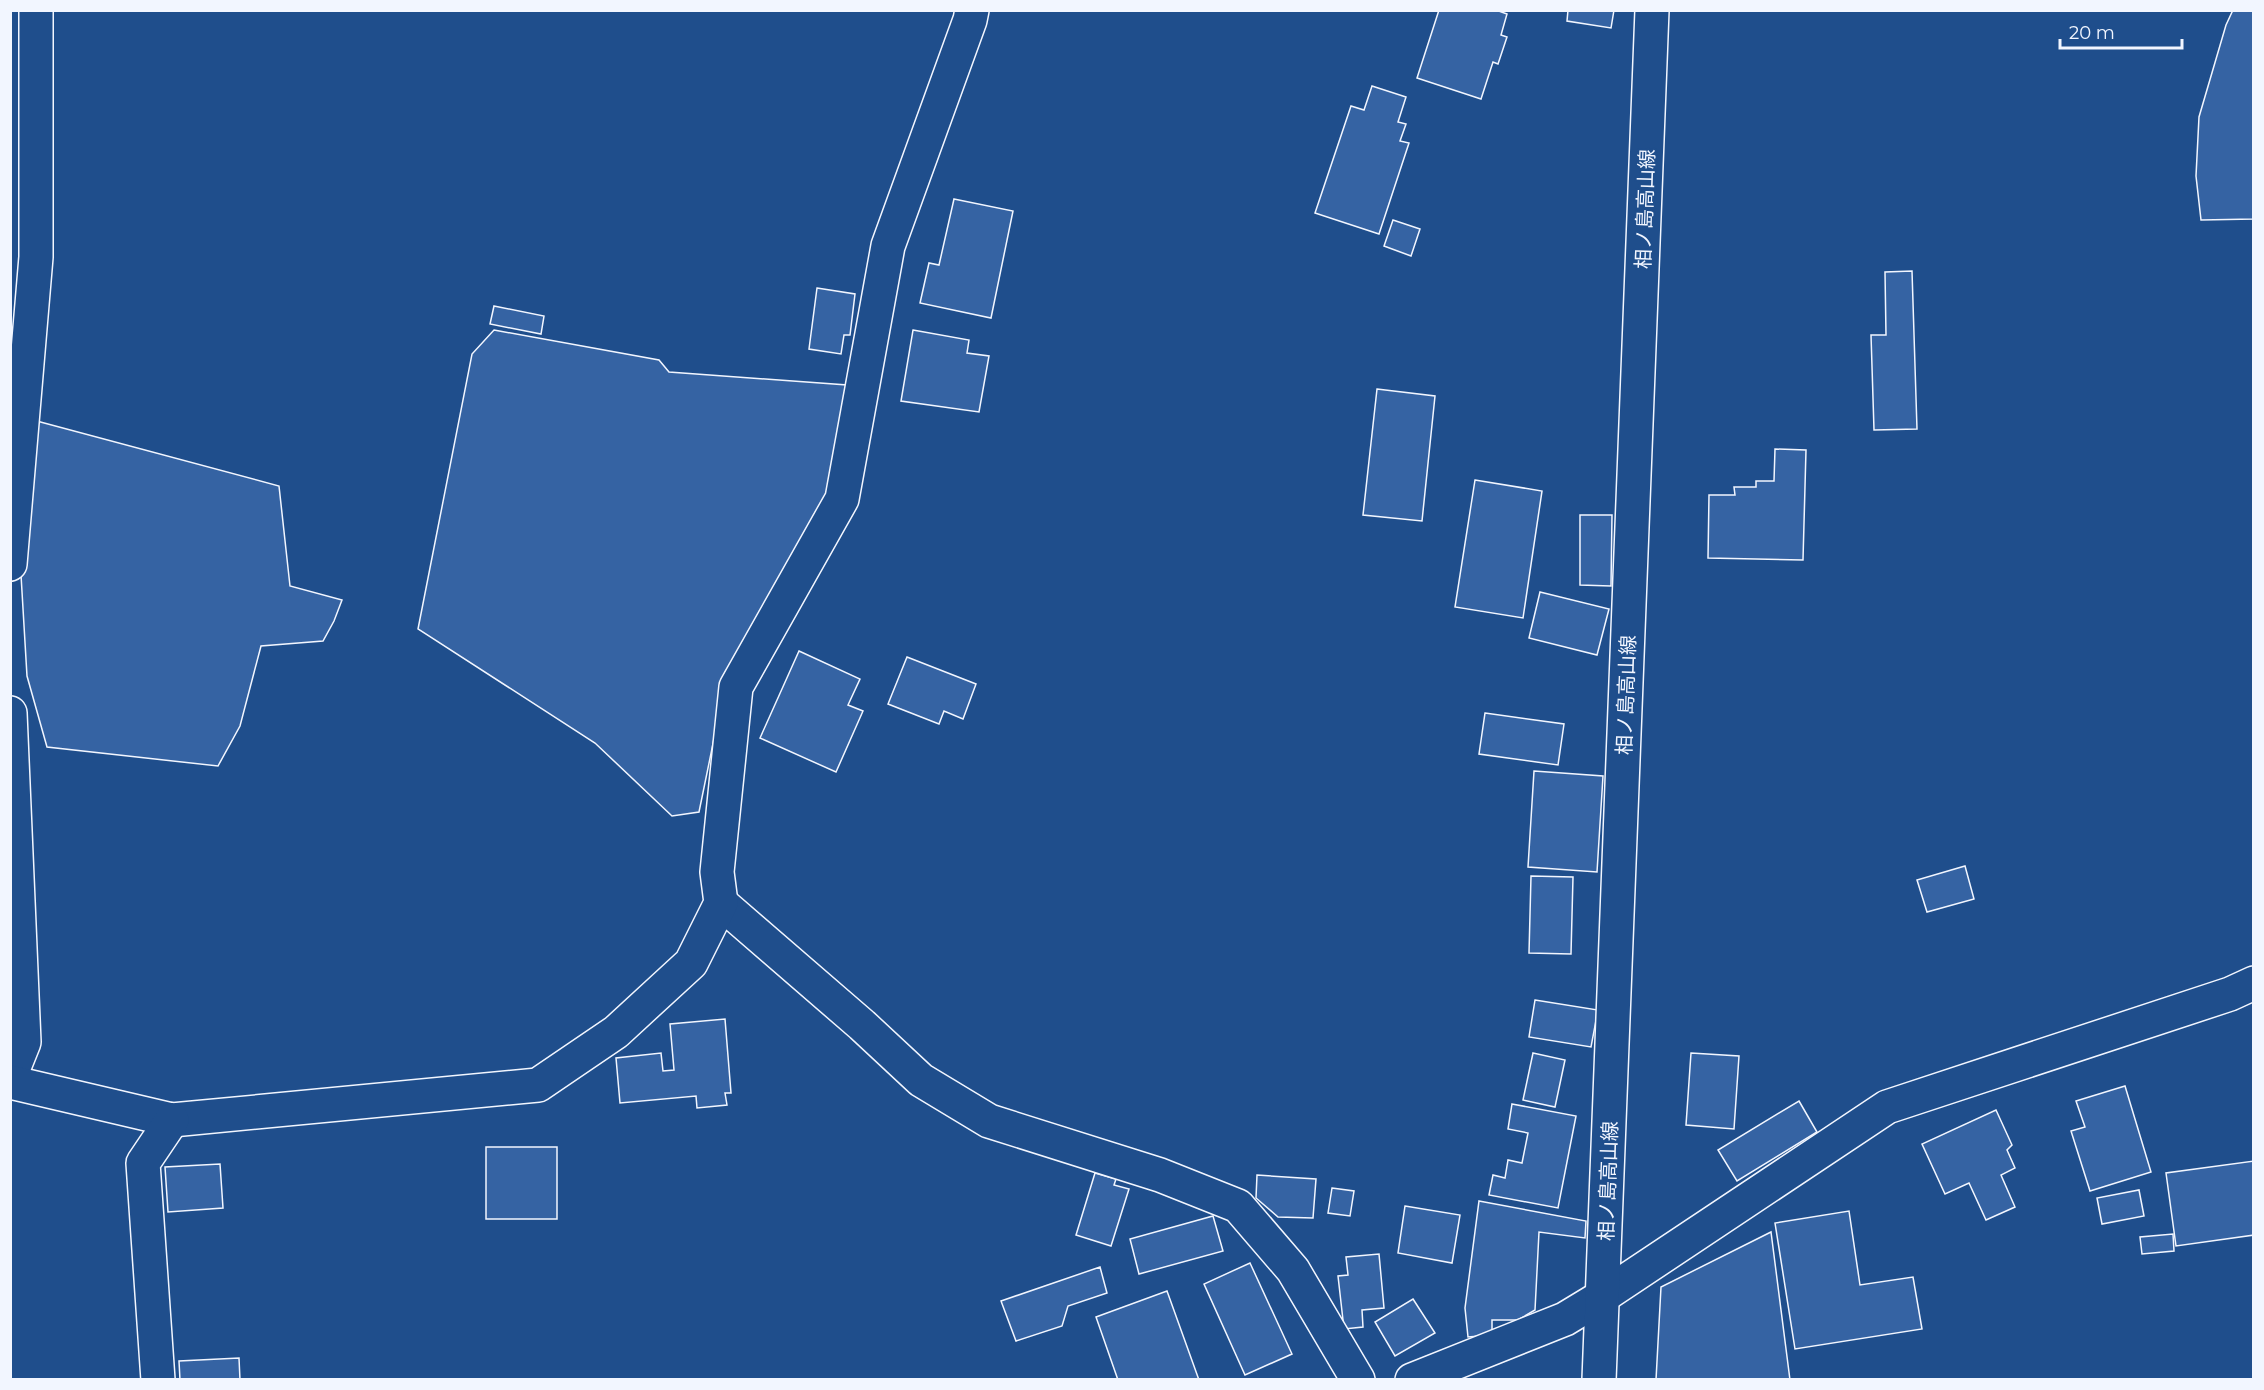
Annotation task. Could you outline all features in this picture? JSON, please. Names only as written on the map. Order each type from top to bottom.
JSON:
[{"type":"street","points":[[10,564],[36,257],[36,10]]},
{"type":"street","points":[[10,1082],[172,1120],[538,1085],[616,1032],[691,963],[721,903],[717,872],[736,687],[842,499],[888,246],[972,10]]},
{"type":"street","name":"相ノ島高山線","points":[[1599,1380],[1652,10]]},
{"type":"street","points":[[10,713],[24,1041],[10,1077]]},
{"type":"street","points":[[721,903],[862,1025],[921,1080],[989,1121],[1160,1175],[1238,1206],[1293,1270],[1358,1380]]},
{"type":"street","points":[[1412,1380],[1565,1319],[1887,1107],[2230,994],[2253,983]]},
{"type":"street","points":[[158,1380],[143,1162],[172,1120]]},
{"type":"building","points":[[1439,10],[1496,10],[1507,14],[1501,35],[1507,37],[1498,64],[1493,62],[1481,99],[1417,78]]},
{"type":"building","points":[[1568,10],[1614,10],[1611,28],[1567,21]]},
{"type":"building","points":[[2233,10],[2254,10],[2254,219],[2201,220],[2196,176],[2199,117],[2226,25]]},
{"type":"building","points":[[1372,86],[1406,97],[1398,122],[1406,124],[1400,141],[1409,143],[1379,234],[1315,213],[1351,106],[1364,110]]},
{"type":"building","points":[[954,199],[1013,211],[991,318],[920,303],[929,263],[939,265]]},
{"type":"building","points":[[1393,220],[1420,229],[1411,256],[1384,246]]},
{"type":"building","points":[[1912,271],[1917,429],[1874,430],[1871,335],[1886,335],[1885,272]]},
{"type":"building","points":[[817,288],[855,294],[850,335],[844,335],[841,354],[809,349]]},
{"type":"building","points":[[494,306],[544,316],[541,334],[490,324]]},
{"type":"building","points":[[494,330],[659,360],[669,372],[847,385],[831,490],[724,690],[699,812],[672,816],[595,743],[418,629],[472,354]]},
{"type":"building","points":[[913,330],[969,340],[967,353],[989,356],[979,412],[901,401]]},
{"type":"building","points":[[1377,389],[1435,396],[1422,521],[1363,515]]},
{"type":"building","points":[[33,420],[279,486],[290,586],[342,600],[323,641],[261,646],[240,726],[218,766],[47,747],[27,676],[20,558]]},
{"type":"building","points":[[1775,449],[1806,450],[1803,560],[1708,558],[1709,495],[1735,495],[1734,487],[1756,487],[1756,481],[1774,481]]},
{"type":"building","points":[[1475,480],[1542,491],[1523,618],[1455,607]]},
{"type":"building","points":[[1580,515],[1612,515],[1611,586],[1580,585]]},
{"type":"building","points":[[1540,592],[1609,609],[1597,655],[1529,638]]},
{"type":"building","points":[[799,651],[860,679],[848,705],[863,711],[836,772],[760,738]]},
{"type":"building","points":[[907,657],[976,684],[963,719],[944,711],[939,724],[888,704]]},
{"type":"building","points":[[1485,713],[1564,724],[1558,765],[1479,754]]},
{"type":"building","points":[[1534,771],[1603,776],[1597,872],[1528,867]]},
{"type":"building","points":[[1965,866],[1974,899],[1927,912],[1917,880]]},
{"type":"building","points":[[1531,876],[1573,877],[1571,954],[1529,953]]},
{"type":"building","points":[[1535,1000],[1598,1010],[1591,1047],[1529,1037]]},
{"type":"building","points":[[725,1019],[731,1093],[725,1093],[727,1105],[697,1108],[696,1096],[620,1103],[616,1058],[661,1053],[663,1071],[674,1070],[670,1024]]},
{"type":"building","points":[[1533,1053],[1565,1060],[1555,1107],[1523,1100]]},
{"type":"building","points":[[1691,1053],[1739,1056],[1734,1129],[1686,1125]]},
{"type":"building","points":[[2125,1086],[2151,1172],[2090,1191],[2071,1131],[2085,1127],[2076,1101]]},
{"type":"building","points":[[1799,1101],[1817,1132],[1737,1181],[1718,1150]]},
{"type":"building","points":[[1512,1104],[1576,1116],[1558,1208],[1489,1195],[1493,1175],[1505,1178],[1508,1160],[1522,1163],[1528,1133],[1508,1129]]},
{"type":"building","points":[[1996,1110],[2012,1145],[2007,1150],[2015,1168],[2001,1175],[2015,1207],[1986,1220],[1969,1183],[1945,1194],[1922,1144]]},
{"type":"building","points":[[486,1147],[557,1147],[557,1219],[486,1219]]},
{"type":"building","points":[[2254,1161],[2254,1235],[2176,1246],[2166,1173]]},
{"type":"building","points":[[220,1164],[223,1208],[168,1212],[165,1167]]},
{"type":"building","points":[[1095,1173],[1116,1179],[1114,1185],[1129,1189],[1111,1246],[1076,1235]]},
{"type":"building","points":[[1257,1175],[1316,1179],[1313,1218],[1278,1217],[1256,1198]]},
{"type":"building","points":[[1332,1188],[1354,1191],[1350,1216],[1328,1213]]},
{"type":"building","points":[[2139,1190],[2144,1216],[2102,1224],[2097,1198]]},
{"type":"building","points":[[1479,1201],[1586,1221],[1585,1238],[1539,1232],[1535,1310],[1518,1320],[1492,1320],[1492,1335],[1468,1337],[1465,1308]]},
{"type":"building","points":[[1405,1206],[1460,1215],[1452,1263],[1398,1253]]},
{"type":"building","points":[[1849,1211],[1860,1285],[1913,1277],[1922,1329],[1795,1349],[1775,1223]]},
{"type":"building","points":[[1213,1216],[1223,1251],[1139,1274],[1130,1239]]},
{"type":"building","points":[[1771,1232],[1790,1380],[1656,1380],[1661,1287]]},
{"type":"building","points":[[2173,1234],[2174,1251],[2142,1254],[2140,1237]]},
{"type":"building","points":[[1379,1254],[1384,1308],[1362,1310],[1363,1327],[1344,1329],[1338,1276],[1348,1275],[1346,1257]]},
{"type":"building","points":[[1250,1263],[1292,1354],[1245,1375],[1204,1284]]},
{"type":"building","points":[[1100,1267],[1107,1293],[1068,1306],[1062,1326],[1016,1341],[1001,1301]]},
{"type":"building","points":[[1167,1291],[1199,1380],[1118,1380],[1096,1317]]},
{"type":"building","points":[[1413,1299],[1435,1333],[1395,1356],[1375,1322]]},
{"type":"building","points":[[239,1358],[240,1380],[180,1380],[179,1361]]}]
